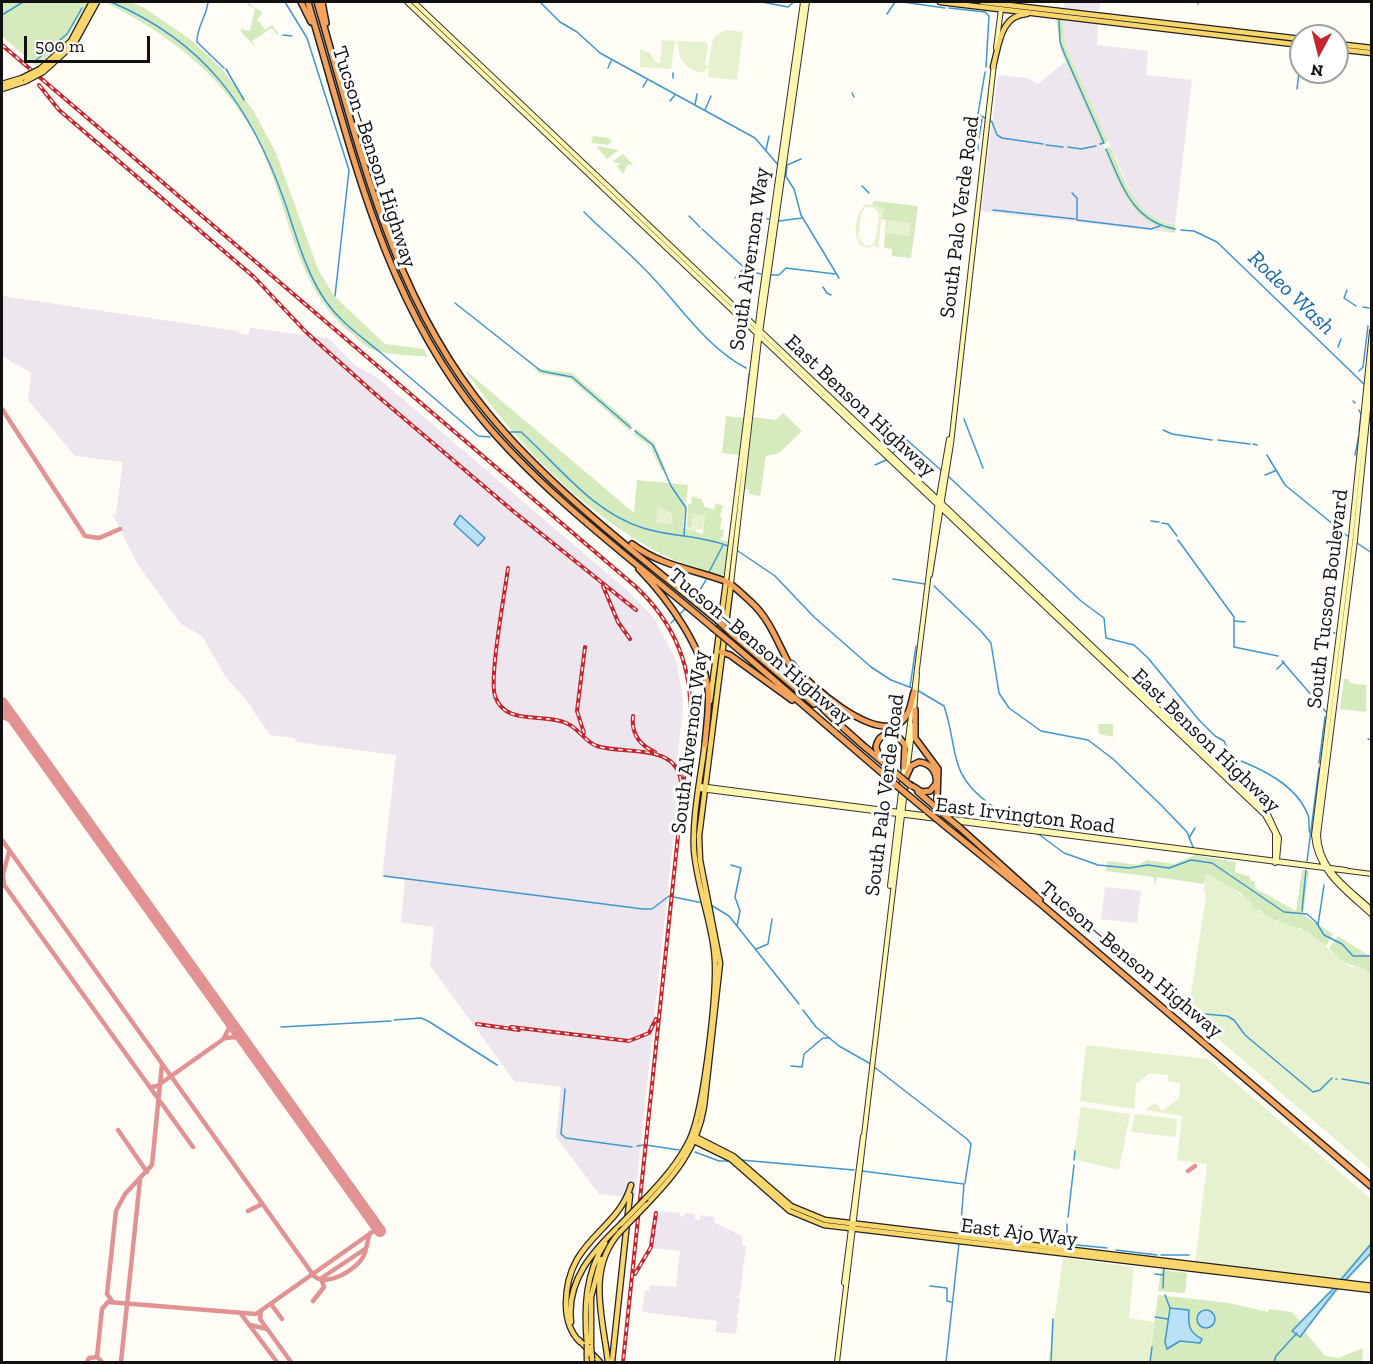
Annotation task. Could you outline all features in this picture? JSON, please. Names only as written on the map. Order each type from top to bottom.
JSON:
[{"type":"highway","points":[[301,2],[311,23],[342,116]]},
{"type":"highway","name":"Tucson–Benson Highway","points":[[308,2],[386,255],[404,298],[437,358],[465,398],[505,446],[546,486],[610,541],[909,796],[1098,952],[1371,1186]]},
{"type":"highway","name":"Tucson–Benson Highway","points":[[317,2],[394,254],[417,305],[448,360],[500,428],[550,478],[900,775],[1088,944]]},
{"type":"highway","points":[[322,2],[336,66]]},
{"type":"highway","points":[[550,478],[649,555],[680,569],[728,583],[763,616],[795,675],[815,700],[866,748]]},
{"type":"highway","points":[[610,541],[669,603],[701,663],[708,693],[705,745]]},
{"type":"highway","points":[[781,648],[804,676],[843,709],[864,720],[890,725],[900,722],[909,712],[915,693]]},
{"type":"highway","points":[[721,652],[730,655],[818,718]]},
{"type":"highway","points":[[915,710],[915,738],[938,767],[940,777],[937,801],[943,813]]},
{"type":"highway","points":[[904,767],[903,741],[895,734],[886,734],[879,740],[876,749],[880,758],[900,775],[911,766],[921,762],[929,765],[936,775],[936,786],[929,792],[920,791],[911,785]]},
{"type":"highway","name":"Tucson–Benson Highway","points":[[1098,952],[1371,1186]]},
{"type":"main road","points":[[42,71],[71,41],[93,2]]},
{"type":"main road","points":[[2,86],[24,80],[42,71],[74,44],[97,2]]},
{"type":"main road","name":"East Benson Highway","points":[[407,2],[758,334],[927,490],[950,517],[987,548]]},
{"type":"main road","name":"East Benson Highway","points":[[414,2],[748,320],[769,345],[987,548],[1265,815],[1275,833],[1276,861]]},
{"type":"main road","name":"South Alvernon Way","points":[[702,788],[721,652],[758,334],[805,2]]},
{"type":"main road","points":[[940,2],[1102,17],[1289,41]]},
{"type":"main road","points":[[982,2],[1052,14]]},
{"type":"main road","name":"South Palo Verde Road","points":[[888,920],[904,767],[939,504],[951,435],[1001,6]]},
{"type":"main road","points":[[993,67],[1003,30],[1008,21],[1021,15],[1102,17]]},
{"type":"main road","points":[[1350,48],[1371,48]]},
{"type":"main road","points":[[1350,48],[1371,53]]},
{"type":"main road","name":"South Alvernon Way","points":[[610,1362],[598,1286],[603,1262],[612,1241],[675,1174],[693,1138],[704,1107],[720,981],[719,950],[707,903],[699,850],[705,745],[755,375],[761,298],[781,170]]},
{"type":"main road","points":[[748,320],[756,320],[761,298]]},
{"type":"main road","name":"South Tucson Boulevard","points":[[1326,868],[1318,830],[1353,540],[1368,388],[1371,331]]},
{"type":"main road","points":[[755,375],[761,346],[769,345]]},
{"type":"main road","name":"South Tucson Boulevard","points":[[1368,388],[1371,369]]},
{"type":"main road","name":"South Palo Verde Road","points":[[930,575],[940,489],[951,435]]},
{"type":"main road","points":[[927,490],[935,494],[940,489]]},
{"type":"main road","points":[[938,521],[943,514],[950,517]]},
{"type":"main road","name":"South Tucson Boulevard","points":[[1326,868],[1318,856],[1315,831],[1353,540]]},
{"type":"main road","name":"South Palo Verde Road","points":[[837,1362],[900,813],[900,775],[915,710],[915,693]]},
{"type":"main road","name":"East Irvington Road","points":[[702,788],[1036,829],[1371,874]]},
{"type":"main road","name":"East Irvington Road","points":[[900,813],[1044,834],[1196,851]]},
{"type":"main road","points":[[1316,865],[1318,856]]},
{"type":"main road","name":"East Irvington Road","points":[[1307,865],[1326,868]]},
{"type":"main road","points":[[1326,868],[1371,910]]},
{"type":"main road","points":[[1326,868],[1371,915]]},
{"type":"main road","points":[[892,870],[893,888]]},
{"type":"main road","points":[[1342,883],[1337,875],[1344,871]]},
{"type":"main road","name":"South Alvernon Way","points":[[600,1362],[580,1342],[571,1317],[574,1286],[586,1262],[675,1165],[693,1138]]},
{"type":"main road","name":"East Ajo Way","points":[[693,1138],[736,1161],[769,1194],[795,1214],[820,1224],[1369,1288]]},
{"type":"main road","points":[[580,1342],[570,1327],[567,1312],[570,1276],[584,1248],[622,1205],[631,1185],[610,1362]]},
{"type":"main road","points":[[590,1360],[585,1313],[588,1283],[597,1257],[614,1231]]},
{"type":"main road","points":[[589,1345],[592,1284],[600,1262],[612,1241]]},
{"type":"shaded area","points":[[1064,2],[1100,2],[1099,11],[1064,8]]},
{"type":"shaded area","points":[[1063,20],[1096,22],[1098,25],[1097,45],[1148,51],[1146,75],[1192,80],[1175,225],[1151,217],[1135,201],[1065,45]]},
{"type":"shaded area","points":[[1066,61],[1128,202],[1153,226],[1175,233],[981,211],[998,75],[1028,78],[1038,84]]},
{"type":"shaded area","points":[[2,296],[238,331],[248,335],[250,328],[328,338],[356,366],[377,377],[627,590],[654,618],[676,660],[683,711],[676,769],[679,785],[635,1198],[599,1194],[556,1137],[561,1087],[514,1081],[430,965],[434,927],[401,922],[405,880],[382,876],[396,755],[297,742],[294,738],[270,735],[246,700],[225,676],[202,636],[181,624],[138,565],[113,515],[116,514],[123,462],[75,456],[28,400],[31,373],[2,356]]},
{"type":"shaded area","points":[[1105,887],[1141,891],[1137,923],[1101,919]]},
{"type":"shaded area","points":[[662,1211],[681,1213],[679,1216],[684,1217],[685,1213],[695,1214],[695,1219],[699,1220],[701,1215],[715,1217],[715,1223],[742,1236],[742,1245],[746,1246],[740,1295],[736,1297],[740,1298],[738,1315],[735,1315],[738,1318],[736,1334],[716,1332],[717,1321],[642,1312],[645,1291],[649,1291],[650,1285],[676,1287],[680,1251],[653,1248],[647,1254],[653,1212],[658,1215]]},
{"type":"green space","points":[[2,2],[89,2],[64,43],[36,66],[2,36]]},
{"type":"green space","points":[[105,2],[131,2],[146,9],[191,40],[222,69],[253,110],[276,153],[318,269],[334,296],[385,344],[424,349],[428,357],[371,349],[359,341],[331,314],[303,266],[265,158],[253,132],[239,110],[224,90],[189,56],[149,27]]},
{"type":"green space","points":[[248,3],[263,13],[257,19],[265,30],[272,25],[278,33],[277,35],[272,28],[252,41],[256,48],[241,32],[241,29],[250,31],[255,8],[247,5]]},
{"type":"green space","points":[[1056,19],[1063,20],[1065,45],[1108,141],[1102,145],[1061,51]]},
{"type":"green space","points":[[727,30],[743,32],[737,80],[708,77],[709,66],[703,73],[697,72],[684,63],[679,53],[678,41],[705,42],[708,46],[705,64],[709,65],[714,39]]},
{"type":"green space","points":[[662,40],[675,41],[671,69],[640,67],[640,49],[650,53],[656,63],[660,63]]},
{"type":"green space","points":[[593,136],[609,138],[612,142],[608,145],[591,143]]},
{"type":"green space","points":[[596,146],[619,150],[607,159]]},
{"type":"green space","points":[[1110,146],[1126,184],[1140,206],[1161,221],[1175,225],[1175,233],[1147,221],[1129,202],[1104,150]]},
{"type":"green space","points":[[623,154],[634,166],[628,164],[623,174],[617,166],[620,163],[612,162]]},
{"type":"green space","points":[[875,201],[918,206],[911,258],[892,256],[892,249],[884,248],[886,220],[881,219],[883,206],[880,209],[872,204]]},
{"type":"green space","points":[[866,204],[875,205],[880,209],[883,205],[878,250],[875,245],[868,248],[861,246],[858,242],[856,224],[862,208]],"holes":[[[865,207],[873,207],[879,214],[876,238],[872,245],[866,246],[858,238],[861,214]]]},
{"type":"green space","points":[[888,220],[911,223],[909,236],[886,233]]},
{"type":"green space","points":[[534,368],[572,373],[631,424],[630,431],[569,378],[540,374]]},
{"type":"green space","points":[[464,369],[634,513],[637,480],[688,485],[683,528],[703,534],[705,515],[691,528],[687,527],[688,504],[691,504],[692,496],[701,499],[705,507],[713,509],[713,512],[716,503],[723,506],[720,529],[724,530],[723,537],[719,539],[730,542],[724,574],[719,577],[680,563],[643,544],[608,521],[575,494],[515,435]]},
{"type":"green space","points":[[783,413],[802,431],[779,453],[766,456],[760,496],[749,494],[749,490],[745,489],[753,417],[776,420]]},
{"type":"green space","points":[[726,416],[744,418],[739,455],[722,453]]},
{"type":"green space","points":[[636,428],[654,443],[666,470],[661,470],[650,446],[634,435]]},
{"type":"green space","points":[[658,507],[671,512],[673,525],[656,522]]},
{"type":"green space","points":[[693,514],[705,515],[703,529],[696,529],[696,532],[687,529],[691,528]]},
{"type":"green space","points":[[1344,679],[1349,679],[1349,683],[1366,685],[1366,712],[1340,709]]},
{"type":"green space","points":[[1098,724],[1113,724],[1113,737],[1099,734]]},
{"type":"green space","points":[[1195,855],[1236,862],[1235,872],[1250,877],[1250,880],[1255,882],[1255,888],[1296,911],[1302,870],[1309,871],[1303,915],[1333,934],[1326,946],[1300,928],[1290,927],[1252,909],[1241,893],[1206,875],[1204,884],[1157,877],[1155,886],[1154,877],[1106,871],[1107,861],[1138,865],[1147,860],[1174,864]]},
{"type":"green space","points":[[1206,874],[1252,902],[1252,909],[1261,910],[1265,916],[1308,932],[1350,967],[1361,967],[1371,973],[1371,1170],[1188,1013],[1206,896],[1204,890]]},
{"type":"green space","points":[[1338,936],[1371,957],[1371,973],[1335,955],[1329,948]]},
{"type":"green space","points":[[1086,1045],[1208,1059],[1371,1199],[1371,1241],[1338,1279],[1195,1263],[1207,1164],[1177,1160],[1182,1116],[1145,1110],[1155,1103],[1162,1111],[1179,1098],[1180,1083],[1168,1081],[1168,1075],[1150,1073],[1136,1084],[1134,1109],[1080,1101]]},
{"type":"green space","points":[[1081,1107],[1130,1114],[1119,1170],[1073,1159]]},
{"type":"green space","points":[[1135,1114],[1177,1119],[1176,1137],[1131,1132]]},
{"type":"green space","points":[[1371,1241],[1371,1255],[1349,1279],[1338,1279]]},
{"type":"green space","points":[[1063,1258],[1134,1267],[1129,1318],[1154,1322],[1149,1362],[1048,1362]]},
{"type":"green space","points":[[1161,1270],[1187,1273],[1185,1293],[1158,1291]]},
{"type":"green space","points":[[1330,1290],[1339,1290],[1307,1328],[1306,1333],[1325,1356],[1339,1358],[1363,1348],[1362,1362],[1149,1362],[1158,1295],[1229,1303],[1268,1312],[1269,1309],[1292,1312],[1300,1321]]},
{"type":"water","points":[[460,515],[485,538],[478,546],[454,524]]},
{"type":"water","points":[[1371,1244],[1371,1253],[1335,1291],[1300,1337],[1292,1331],[1333,1289]]},
{"type":"water","points":[[1170,1308],[1189,1310],[1190,1327],[1202,1339],[1200,1343],[1180,1341],[1167,1349],[1165,1342]]},
{"type":"water","points":[[1202,1310],[1210,1310],[1215,1315],[1213,1326],[1202,1328],[1197,1323],[1197,1315]]},
{"type":"waterway","points":[[2,15],[23,2]]},
{"type":"waterway","points":[[111,2],[144,18],[173,37],[198,58],[240,107],[271,166],[312,277],[337,315],[478,436],[490,437]]},
{"type":"waterway","points":[[208,2],[197,42],[224,68]]},
{"type":"waterway","points":[[285,2],[307,38],[349,170],[335,296]]},
{"type":"waterway","points":[[540,2],[560,22],[577,32],[600,53],[755,138],[779,166]]},
{"type":"waterway","points":[[762,2],[788,7],[794,2]]},
{"type":"waterway","points":[[887,14],[895,2]]},
{"type":"waterway","name":"Rodeo Wash","points":[[903,2],[945,8]]},
{"type":"waterway","points":[[34,62],[67,34],[82,8]]},
{"type":"waterway","name":"Rodeo Wash","points":[[949,8],[985,12],[989,16],[986,67]]},
{"type":"waterway","points":[[1059,19],[1060,42],[1104,143],[1100,144]]},
{"type":"waterway","points":[[283,35],[292,36]]},
{"type":"waterway","points":[[608,68],[611,61]]},
{"type":"waterway","points":[[226,69],[244,100]]},
{"type":"waterway","name":"Rodeo Wash","points":[[985,72],[978,114],[992,122],[997,135],[1002,138],[1043,144]]},
{"type":"waterway","points":[[673,73],[673,78]]},
{"type":"waterway","points":[[643,87],[647,80]]},
{"type":"waterway","points":[[1297,89],[1298,84]]},
{"type":"waterway","points":[[852,93],[854,97]]},
{"type":"waterway","points":[[695,105],[697,94]]},
{"type":"waterway","points":[[670,101],[675,95]]},
{"type":"waterway","points":[[705,110],[711,96]]},
{"type":"waterway","points":[[979,138],[982,119]]},
{"type":"waterway","points":[[766,150],[769,136]]},
{"type":"waterway","points":[[978,144],[978,150]]},
{"type":"waterway","name":"Rodeo Wash","points":[[1046,145],[1063,147]]},
{"type":"waterway","name":"Rodeo Wash","points":[[1068,147],[1081,149],[1096,146]]},
{"type":"waterway","name":"Rodeo Wash","points":[[1106,149],[1130,200],[1138,210],[1160,225],[1175,229]]},
{"type":"waterway","points":[[786,176],[787,165],[801,159]]},
{"type":"waterway","points":[[785,175],[794,189],[801,215],[839,278]]},
{"type":"waterway","points":[[862,186],[869,193]]},
{"type":"waterway","points":[[1072,193],[1077,198],[1077,220],[1151,229],[1160,226]]},
{"type":"waterway","points":[[993,210],[1075,219]]},
{"type":"waterway","points":[[584,212],[646,270],[708,339],[732,360],[746,368]]},
{"type":"waterway","points":[[689,216],[700,227]]},
{"type":"waterway","points":[[779,221],[802,218]]},
{"type":"waterway","points":[[702,229],[748,271],[761,274]]},
{"type":"waterway","name":"Rodeo Wash","points":[[1181,230],[1194,231],[1217,242],[1366,386]]},
{"type":"waterway","points":[[735,278],[744,268]]},
{"type":"waterway","points":[[771,275],[779,275],[786,268],[835,274]]},
{"type":"waterway","points":[[1278,288],[1281,281]]},
{"type":"waterway","points":[[823,287],[831,295]]},
{"type":"waterway","points":[[1347,290],[1344,298],[1356,306]]},
{"type":"waterway","points":[[455,303],[541,371],[572,377],[631,428]]},
{"type":"waterway","points":[[1363,307],[1369,308]]},
{"type":"waterway","points":[[1359,371],[1363,367],[1368,326]]},
{"type":"waterway","points":[[1338,347],[1341,339]]},
{"type":"waterway","points":[[748,384],[749,374]]},
{"type":"waterway","points":[[1359,410],[1361,414],[1359,432]]},
{"type":"waterway","points":[[964,419],[983,468]]},
{"type":"waterway","points":[[1163,430],[1172,434],[1212,440]]},
{"type":"waterway","points":[[635,431],[653,445],[671,486],[686,508],[684,535]]},
{"type":"waterway","points":[[510,432],[521,432],[592,500],[625,521],[654,531],[718,542],[728,546]]},
{"type":"waterway","points":[[1355,455],[1359,435]]},
{"type":"waterway","points":[[893,453],[907,440],[942,471]]},
{"type":"waterway","points":[[1218,440],[1250,444]]},
{"type":"waterway","points":[[1253,444],[1257,445]]},
{"type":"waterway","points":[[1267,455],[1285,485],[1350,538]]},
{"type":"waterway","points":[[875,465],[886,460]]},
{"type":"waterway","points":[[1265,475],[1275,471]]},
{"type":"waterway","points":[[948,476],[1081,601],[1104,618],[1106,638],[1134,645],[1148,658],[1199,720],[1215,736],[1224,741],[1231,757],[1276,778],[1295,794],[1308,815],[1310,833]]},
{"type":"waterway","points":[[1151,521],[1159,522]]},
{"type":"waterway","points":[[1162,523],[1168,524],[1177,536]]},
{"type":"waterway","points":[[1178,540],[1234,617],[1234,647],[1278,656]]},
{"type":"waterway","points":[[1357,543],[1372,553]]},
{"type":"waterway","points":[[709,572],[723,545]]},
{"type":"waterway","points":[[738,551],[775,576],[814,617],[871,667],[891,680],[912,688]]},
{"type":"waterway","points":[[893,579],[925,584]]},
{"type":"waterway","points":[[695,598],[706,580]]},
{"type":"waterway","points":[[934,586],[991,643],[999,693],[1009,708],[1041,731],[1088,740],[1113,759],[1161,805],[1187,832],[1193,847]]},
{"type":"waterway","points":[[679,615],[685,609]]},
{"type":"waterway","points":[[671,623],[676,618]]},
{"type":"waterway","points":[[1235,621],[1245,622]]},
{"type":"waterway","points":[[1325,632],[1335,633]]},
{"type":"waterway","points":[[910,687],[916,646]]},
{"type":"waterway","points":[[1282,661],[1326,712]]},
{"type":"waterway","points":[[1277,669],[1284,662]]},
{"type":"waterway","points":[[917,690],[944,706],[956,760],[967,782],[991,805],[1031,828]]},
{"type":"waterway","points":[[1319,763],[1325,717]]},
{"type":"waterway","points":[[1368,739],[1372,740]]},
{"type":"waterway","points":[[1307,861],[1319,768]]},
{"type":"waterway","points":[[1189,838],[1195,828]]},
{"type":"waterway","points":[[1037,833],[1064,853],[1098,865],[1129,868],[1148,865],[1169,868],[1191,860],[1212,863],[1284,912],[1307,914],[1316,922],[1324,935],[1342,944],[1353,956],[1372,956]]},
{"type":"waterway","points":[[731,865],[741,868],[735,897],[740,911],[737,926]]},
{"type":"waterway","points":[[1302,911],[1306,870]]},
{"type":"waterway","points":[[384,876],[643,909],[652,909],[669,896],[703,903]]},
{"type":"waterway","points":[[1318,925],[1324,885]]},
{"type":"waterway","points":[[711,905],[729,916],[799,1004]]},
{"type":"waterway","points":[[756,949],[768,944],[772,919]]},
{"type":"waterway","points":[[803,1010],[816,1027],[839,1046],[869,1063],[967,1139],[971,1144],[965,1183]]},
{"type":"waterway","points":[[1205,1014],[1227,1016],[1234,1020],[1245,1035],[1313,1092],[1320,1090],[1332,1078]]},
{"type":"waterway","points":[[394,1020],[421,1018],[428,1021],[497,1065]]},
{"type":"waterway","points":[[281,1027],[391,1021]]},
{"type":"waterway","points":[[791,1066],[802,1067],[804,1054],[823,1038],[830,1038]]},
{"type":"waterway","points":[[1342,1079],[1372,1084]]},
{"type":"waterway","points":[[565,1089],[561,1134],[566,1138],[632,1147]]},
{"type":"waterway","points":[[637,1146],[644,1145]]},
{"type":"waterway","points":[[646,1145],[679,1150]]},
{"type":"waterway","points":[[1074,1160],[1075,1151]]},
{"type":"waterway","points":[[695,1152],[719,1161],[731,1161]]},
{"type":"waterway","points":[[741,1160],[854,1170]]},
{"type":"waterway","points":[[1068,1217],[1074,1165]]},
{"type":"waterway","points":[[862,1171],[964,1184],[960,1236]]},
{"type":"waterway","points":[[1067,1224],[1067,1244],[1107,1248]]},
{"type":"waterway","points":[[946,1362],[959,1243]]},
{"type":"waterway","points":[[1116,1250],[1157,1255]]},
{"type":"waterway","points":[[1161,1255],[1189,1255]]},
{"type":"waterway","points":[[1163,1288],[1164,1265]]},
{"type":"waterway","points":[[1155,1274],[1163,1275]]},
{"type":"waterway","points":[[930,1286],[947,1288],[947,1301],[951,1302]]},
{"type":"waterway","points":[[1165,1295],[1170,1308]]},
{"type":"waterway","points":[[1155,1317],[1168,1319]]},
{"type":"waterway","points":[[1051,1362],[1053,1319]]},
{"type":"waterway","points":[[1274,1362],[1276,1356],[1297,1333]]},
{"type":"waterway","points":[[1150,1362],[1152,1347]]},
{"type":"taxiway","points":[[2,409],[85,536],[99,538],[120,529]]},
{"type":"taxiway","points":[[2,717],[15,722]]},
{"type":"taxiway","points":[[2,840],[314,1276],[326,1280],[348,1272],[364,1254],[370,1233]]},
{"type":"taxiway","points":[[4,884],[3,874],[9,852]]},
{"type":"taxiway","points":[[2,882],[193,1147]]},
{"type":"taxiway","points":[[224,1038],[229,1028],[226,1016]]},
{"type":"taxiway","points":[[151,1087],[157,1086],[225,1038],[237,1037],[245,1043]]},
{"type":"taxiway","points":[[112,1301],[107,1294],[116,1211],[125,1194],[152,1165],[162,1064]]},
{"type":"taxiway","points":[[118,1130],[147,1172]]},
{"type":"taxiway","points":[[1188,1171],[1195,1166]]},
{"type":"taxiway","points":[[121,1362],[140,1180]]},
{"type":"taxiway","points":[[248,1211],[262,1204]]},
{"type":"taxiway","points":[[102,1362],[97,1357],[102,1309],[108,1302],[256,1314],[378,1228]]},
{"type":"taxiway","points":[[320,1279],[365,1249]]},
{"type":"taxiway","points":[[313,1301],[324,1287],[322,1281]]},
{"type":"taxiway","points":[[271,1304],[282,1319]]},
{"type":"taxiway","points":[[261,1311],[260,1319],[291,1362]]},
{"type":"taxiway","points":[[241,1314],[277,1362]]},
{"type":"taxiway","points":[[250,1325],[267,1329]]},
{"type":"taxiway","points":[[87,1362],[89,1358],[97,1357]]},
{"type":"runway","points":[[2,703],[380,1231]]},
{"type":"railway","points":[[2,45],[635,586],[649,600],[671,631],[679,648],[688,683],[690,721],[623,1362]]},
{"type":"railway","points":[[39,85],[59,110],[254,277],[306,332],[374,393],[513,511],[636,610]]},
{"type":"railway","points":[[508,568],[494,672],[495,696],[500,706],[517,715],[568,724],[597,746],[661,756],[671,762],[678,771],[681,784]]},
{"type":"railway","points":[[603,586],[618,622],[630,639]]},
{"type":"railway","points":[[584,733],[577,711],[585,647]]},
{"type":"railway","points":[[633,716],[633,728],[637,738],[655,752]]},
{"type":"railway","points":[[511,1027],[629,1041],[649,1033],[656,1019]]},
{"type":"railway","points":[[477,1024],[519,1030]]},
{"type":"railway","points":[[635,1274],[651,1247],[656,1213]]}]
